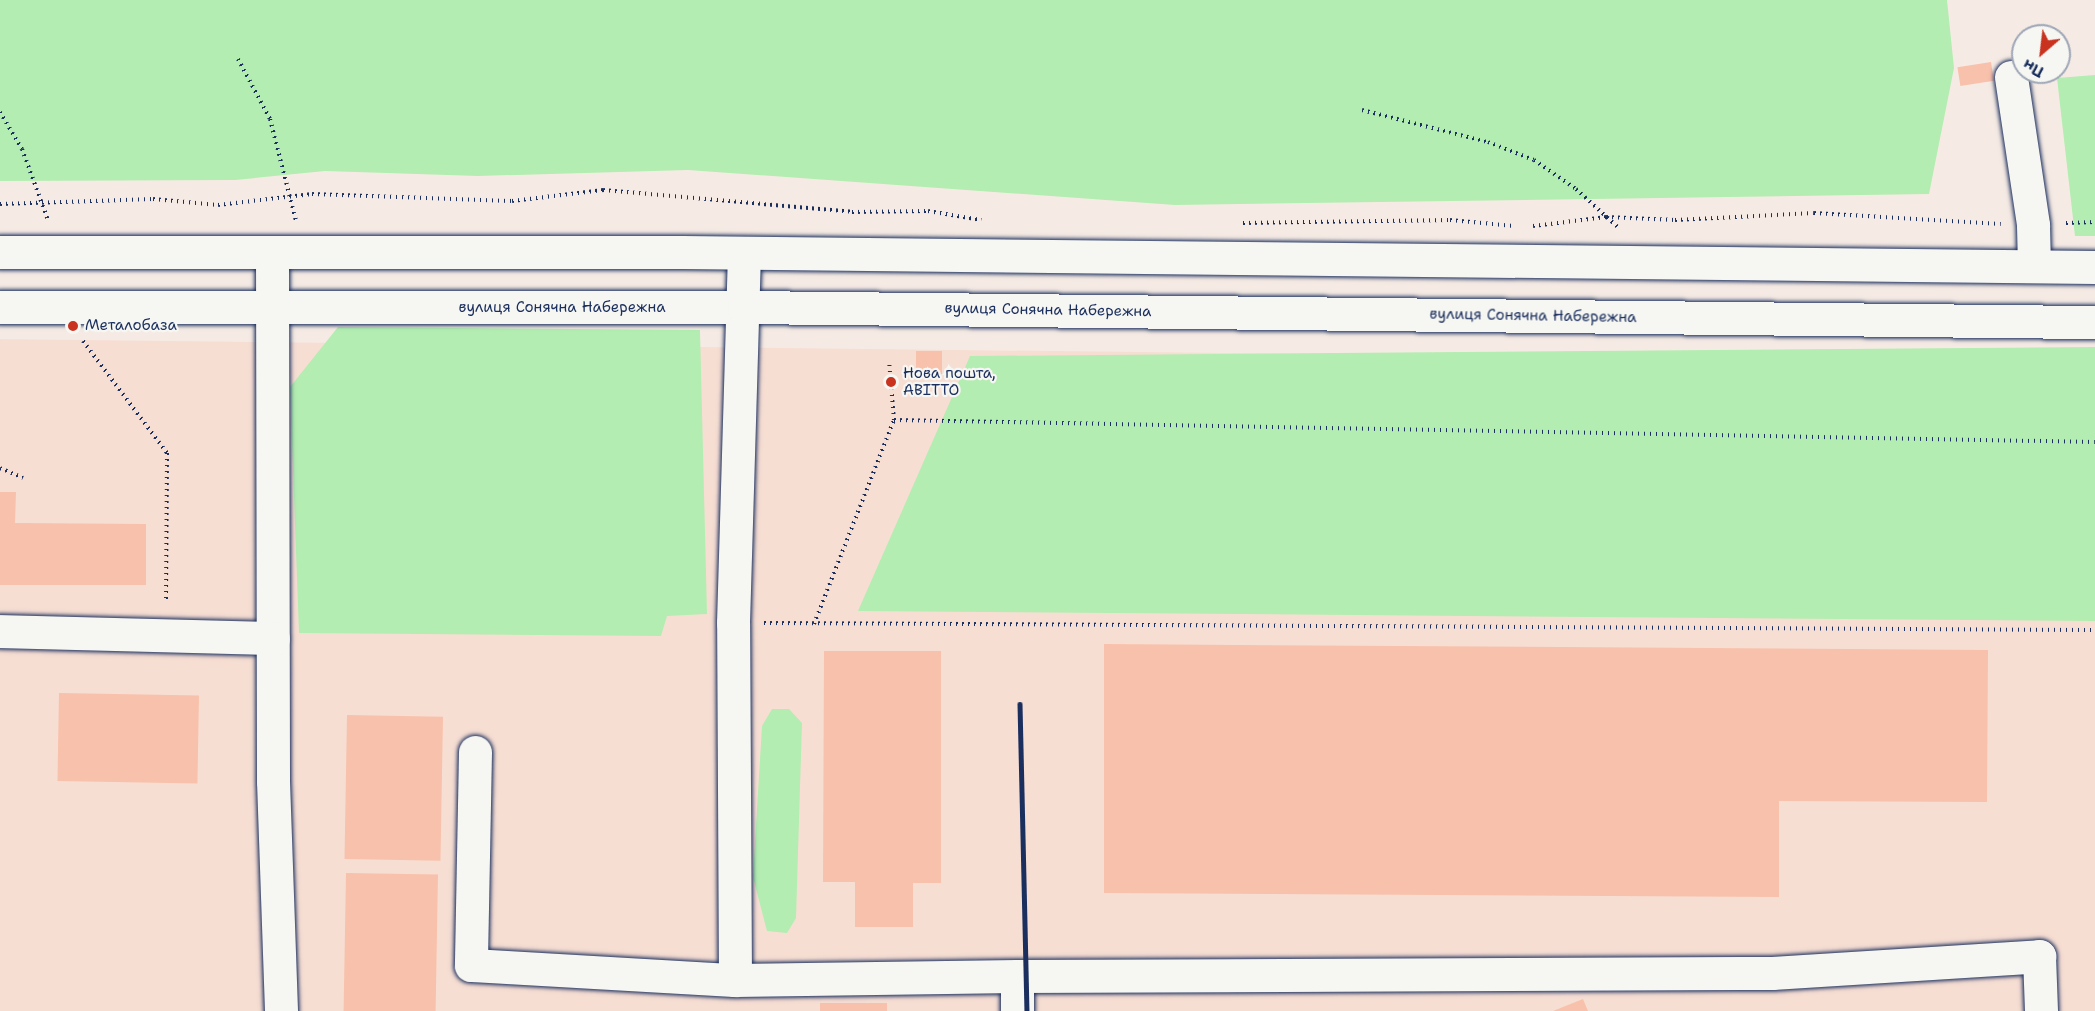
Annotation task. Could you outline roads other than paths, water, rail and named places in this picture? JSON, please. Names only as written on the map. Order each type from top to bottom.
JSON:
[{"type":"main road","points":[[2012,84],[2033,225],[2034,266]]},
{"type":"main road","points":[[0,252],[272,255],[744,253],[2095,267]]},
{"type":"main road","points":[[735,980],[733,623],[744,253]]},
{"type":"main road","points":[[272,255],[273,638],[281,1011]]},
{"type":"main road","name":"вулиця Сонячна Набережна","points":[[0,306],[273,310],[744,307],[2095,322]]},
{"type":"main road","points":[[0,631],[166,633],[273,638]]},
{"type":"main road","points":[[475,752],[471,965],[735,980],[1017,976],[1772,972],[2039,956],[2041,1011]]},
{"type":"main road","points":[[1017,976],[1017,1011]]},
{"type":"railway","points":[[1020,704],[1027,1011]]},
{"type":"place","name":"Металобаза","points":[[73,326]]},
{"type":"place","name":"Нова пошта, АВІТТО","points":[[891,382]]}]
